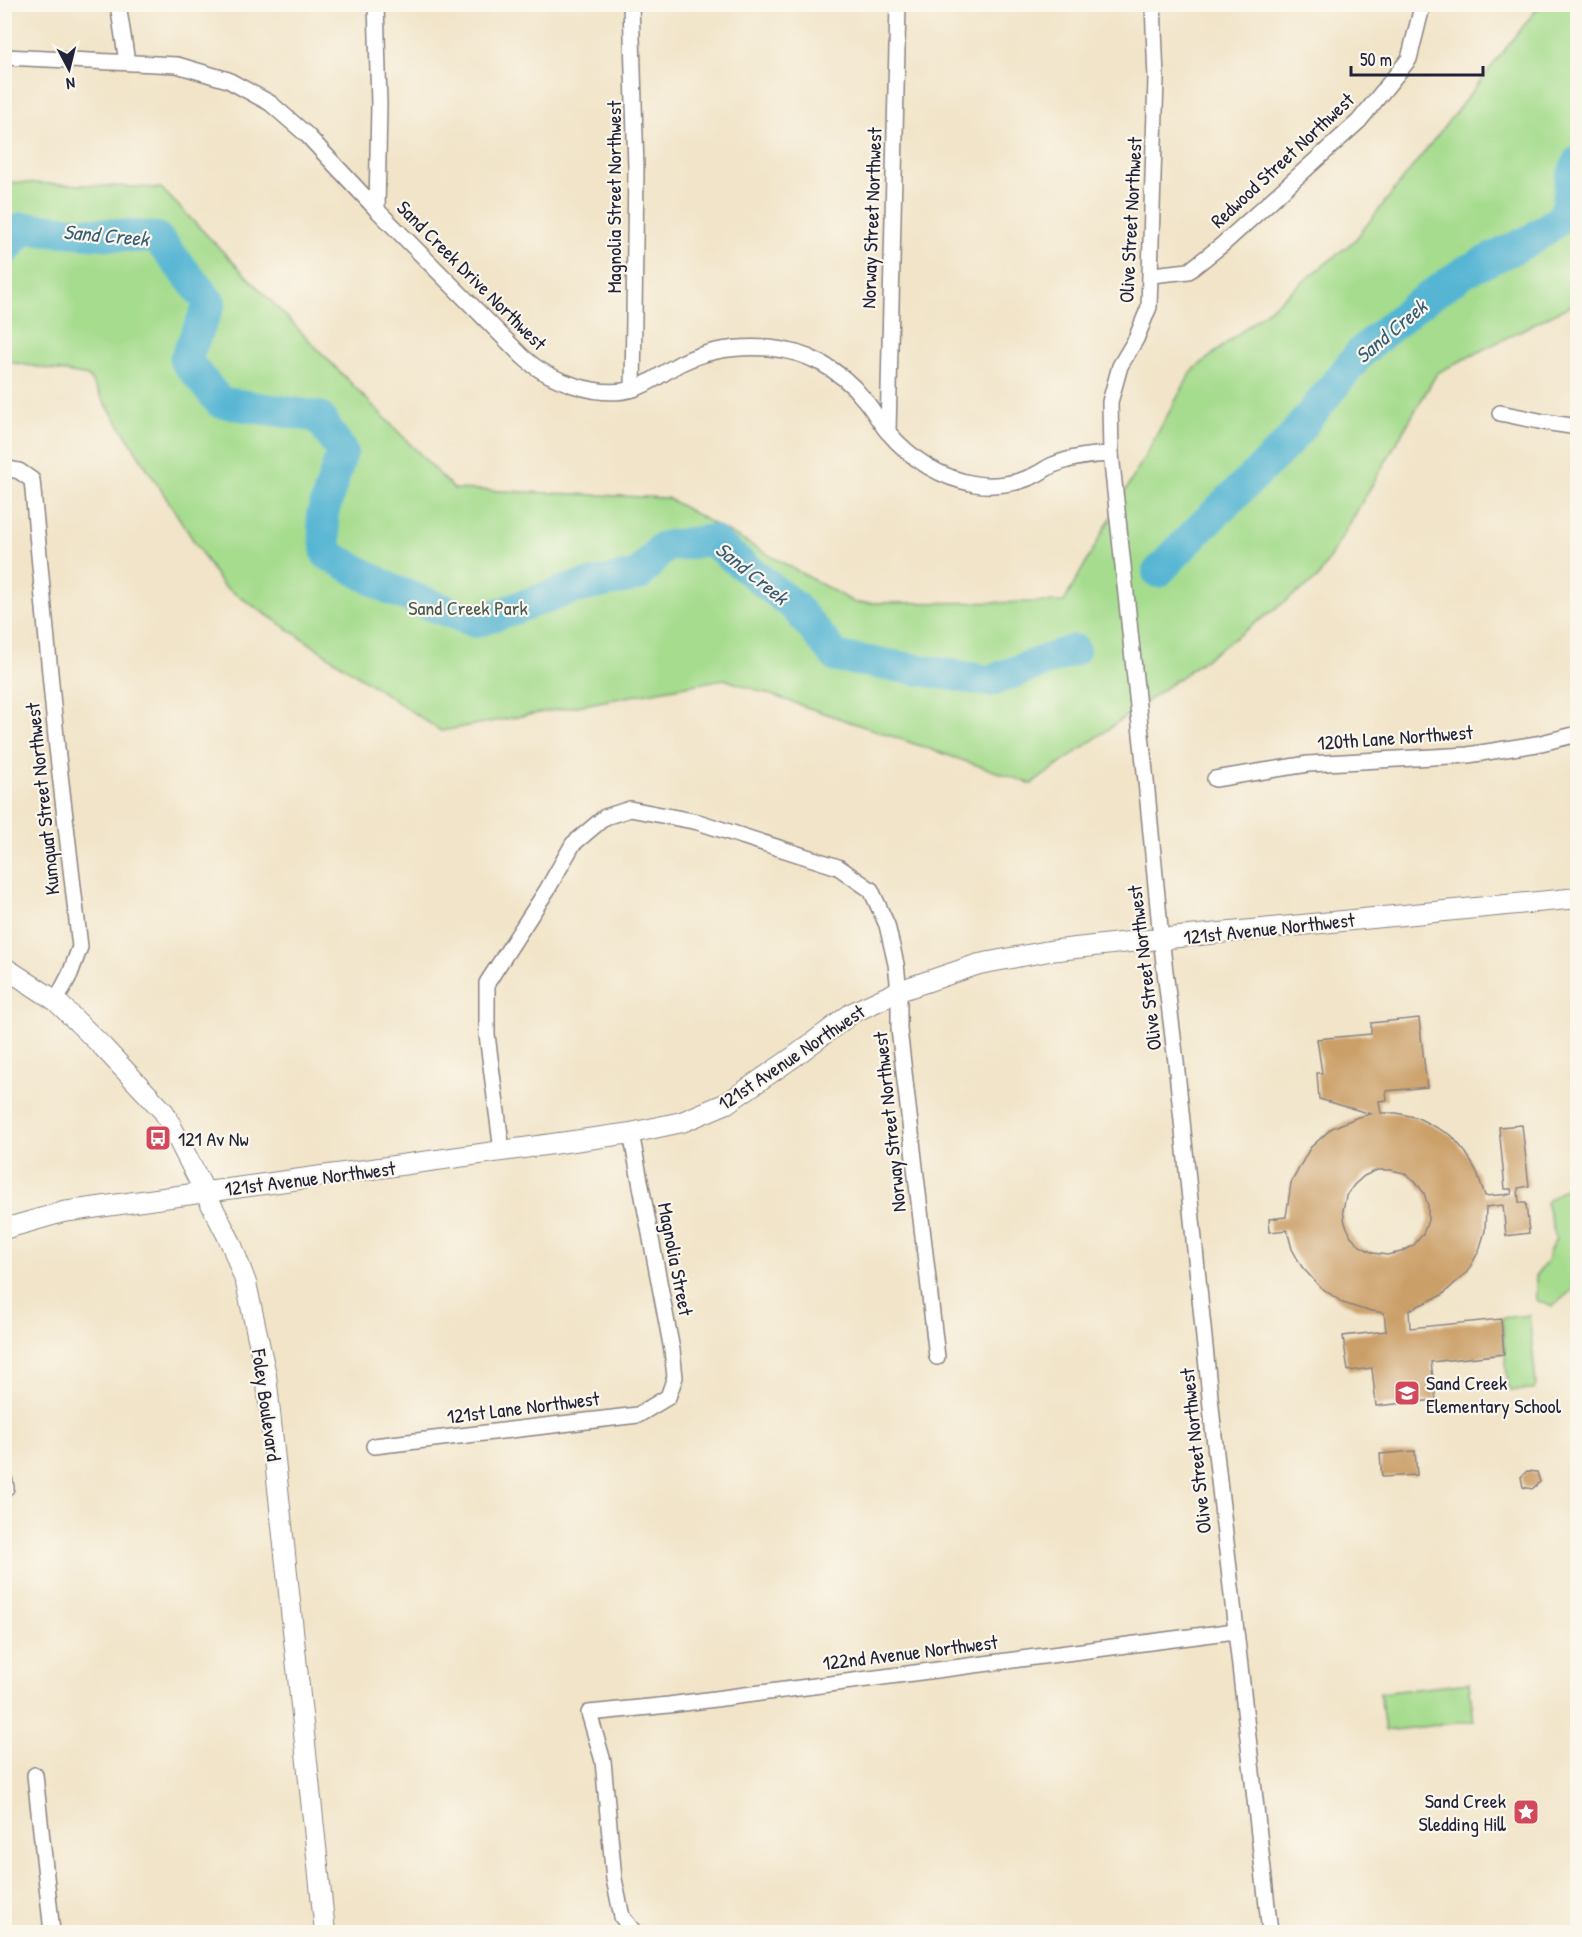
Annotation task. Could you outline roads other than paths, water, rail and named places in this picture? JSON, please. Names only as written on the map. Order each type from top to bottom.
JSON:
[{"type":"street","points":[[118,4],[128,62]]},
{"type":"street","points":[[376,4],[379,104],[377,210]]},
{"type":"street","name":"Magnolia Street Northwest","points":[[631,4],[636,169],[633,389]]},
{"type":"street","name":"Norway Street Northwest","points":[[888,432],[898,4]]},
{"type":"street","name":"Olive Street Northwest","points":[[1153,4],[1156,78],[1149,307],[1136,339],[1120,366],[1110,402],[1111,454],[1235,1630],[1270,1932]]},
{"type":"street","name":"Redwood Street Northwest","points":[[1151,275],[1189,272],[1359,121],[1409,59],[1421,11],[1420,4]]},
{"type":"street","name":"Sand Creek Drive Northwest","points":[[4,57],[177,65],[228,80],[270,103],[307,135],[377,210],[535,368],[568,383],[591,389],[633,389],[680,363],[707,353],[742,347],[772,348],[803,354],[826,365],[844,378],[862,396],[888,432],[924,465],[937,473],[976,484],[998,485],[1032,477],[1053,465],[1080,456],[1111,454]]},
{"type":"street","points":[[1500,413],[1578,427]]},
{"type":"street","name":"Kumquat Street Northwest","points":[[4,468],[19,471],[32,480],[57,748],[80,947],[70,974],[56,1001]]},
{"type":"street","name":"120th Lane Northwest","points":[[1215,779],[1308,764],[1468,755],[1526,746],[1578,734]]},
{"type":"street","name":"Norway Street Northwest","points":[[502,1151],[487,1035],[487,983],[547,890],[573,844],[605,817],[630,809],[698,822],[838,867],[871,890],[887,925],[896,964],[899,991],[898,1029],[937,1357]]},
{"type":"street","name":"121st Avenue Northwest","points":[[4,1229],[63,1212],[439,1161],[631,1133],[682,1122],[727,1103],[852,1013],[899,991],[980,964],[1049,951],[1161,938],[1578,898]]},
{"type":"street","name":"Foley Boulevard","points":[[4,967],[56,1001],[164,1112],[231,1243],[246,1283],[266,1375],[325,1932]]},
{"type":"street","name":"Magnolia Street","points":[[631,1133],[672,1350],[675,1377],[669,1393]]},
{"type":"street","name":"121st Lane Northwest","points":[[374,1446],[638,1415],[668,1397],[669,1393]]},
{"type":"street","name":"122nd Avenue Northwest","points":[[634,1932],[622,1917],[614,1879],[603,1761],[589,1713],[681,1704],[1235,1630]]},
{"type":"street","points":[[34,1775],[52,1932]]},
{"type":"waterway","name":"Sand Creek","points":[[1158,572],[1286,445],[1362,351],[1414,307],[1464,272],[1531,240],[1562,218],[1578,162]]},
{"type":"waterway","name":"Sand Creek","points":[[4,251],[23,228],[157,238],[210,303],[185,360],[220,402],[319,417],[342,452],[322,516],[327,554],[392,590],[476,622],[570,589],[639,575],[663,547],[711,540],[795,607],[837,657],[990,681],[1074,650]]},
{"type":"place","name":"121 Av Nw","points":[[158,1138]]},
{"type":"place","name":"Sand Creek Elementary School","points":[[1407,1393]]},
{"type":"place","name":"Sand Creek Sledding Hill","points":[[1526,1812]]},
{"type":"park label","name":"Sand Creek Park","points":[[468,607]]}]
